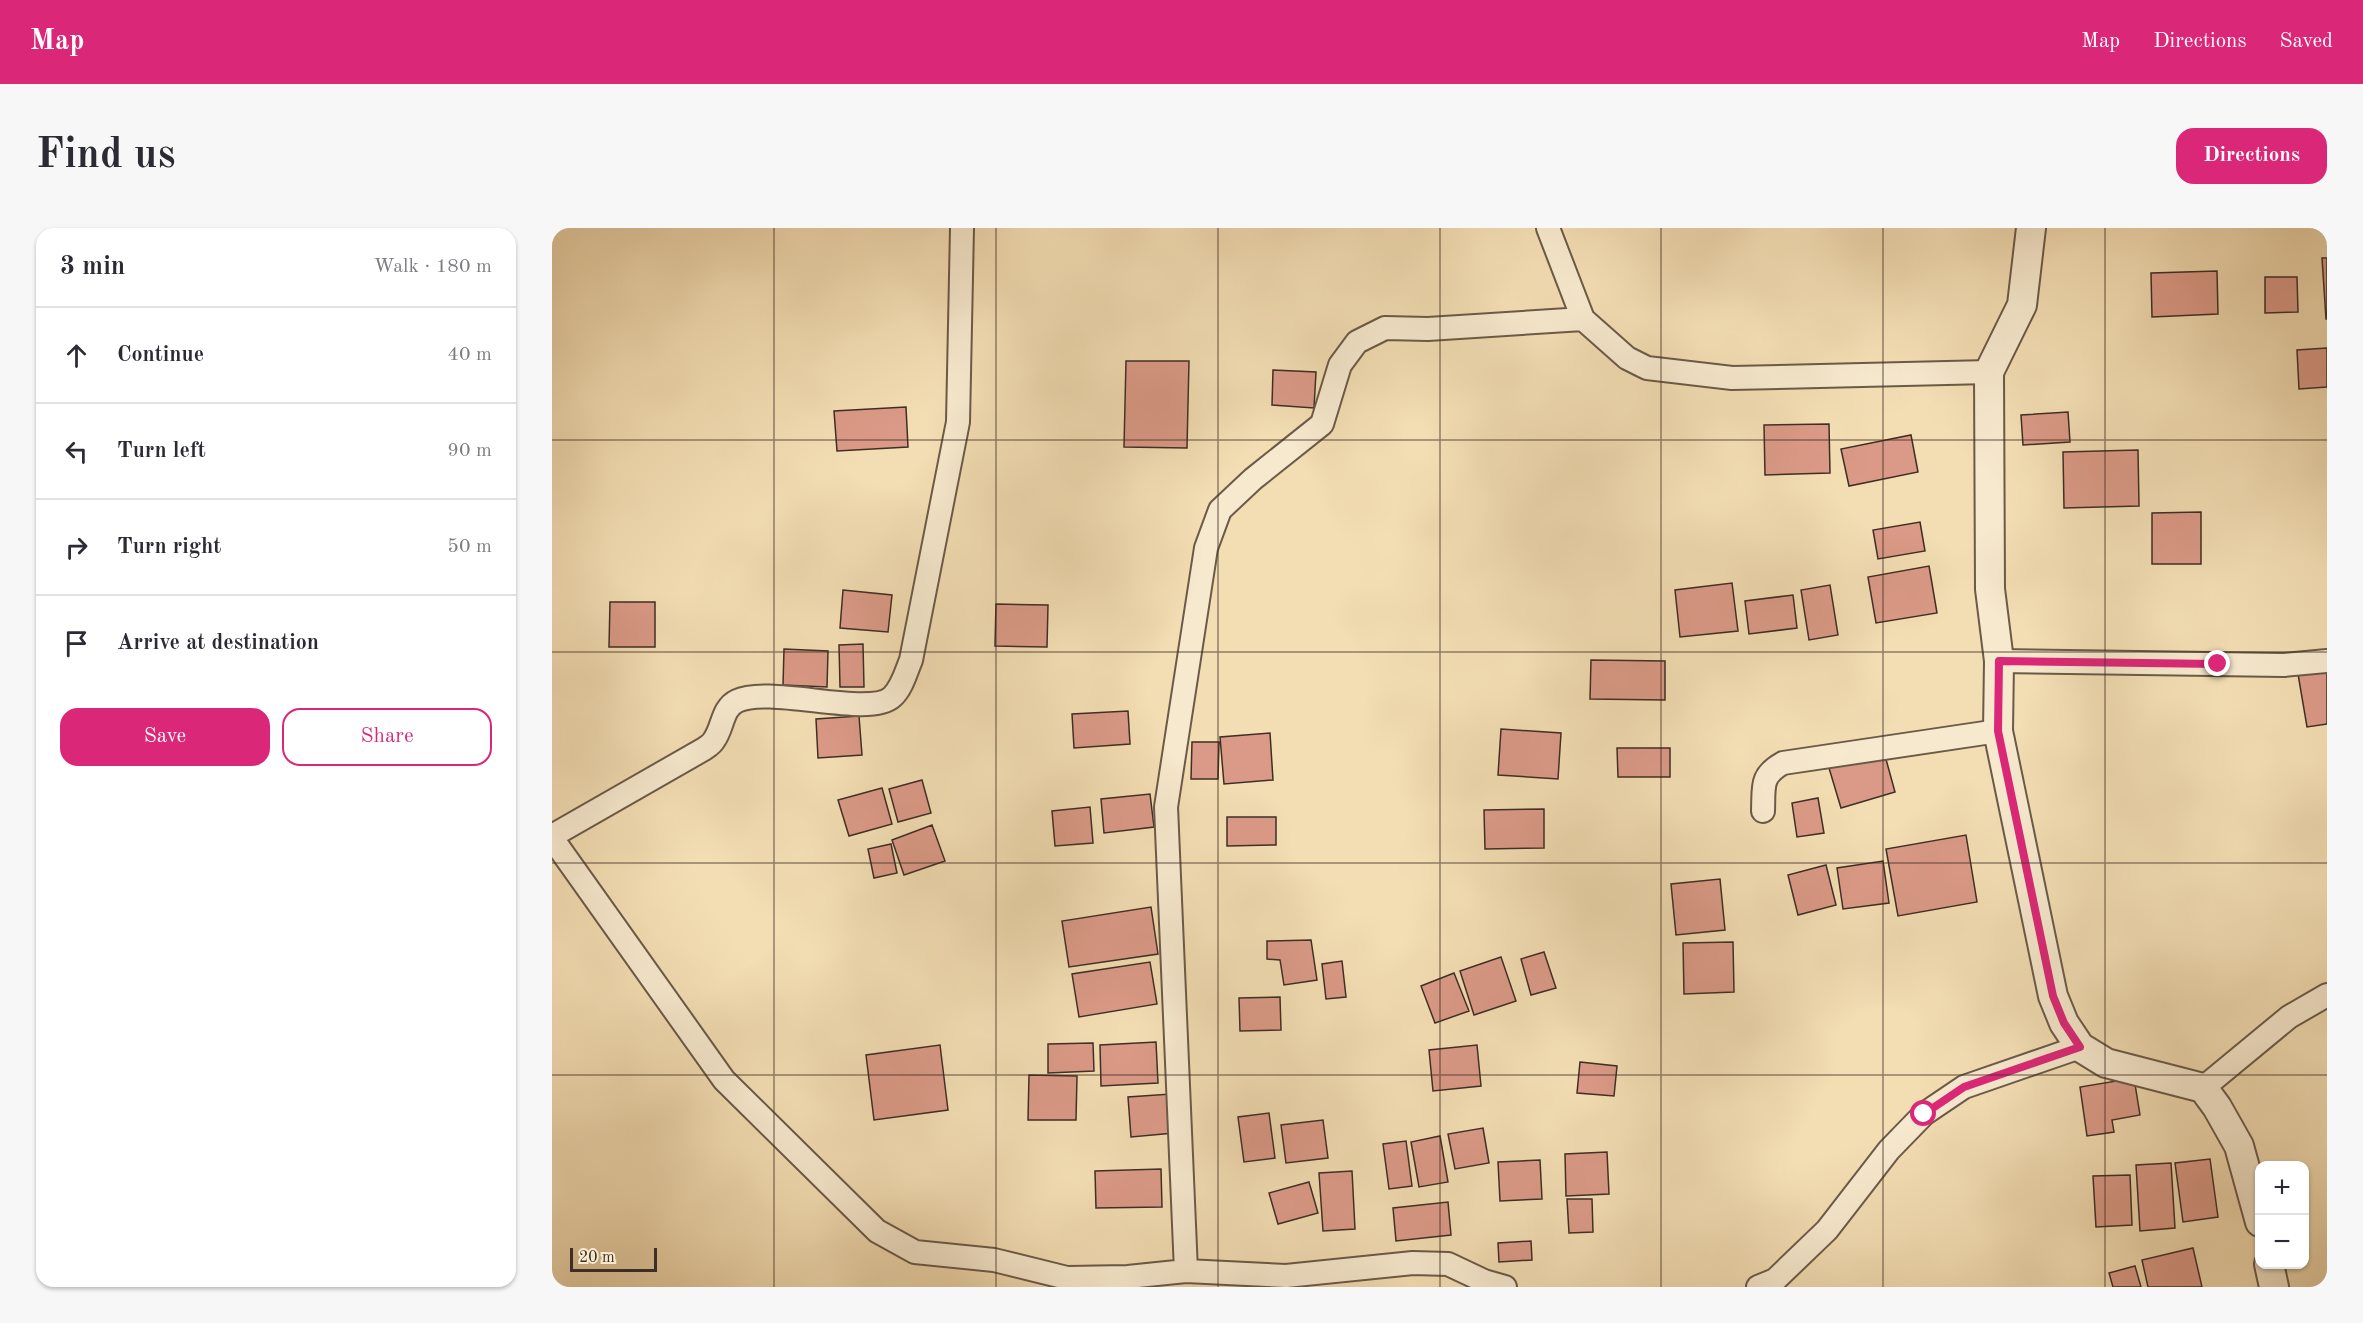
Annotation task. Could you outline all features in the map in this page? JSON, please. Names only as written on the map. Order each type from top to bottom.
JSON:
[{"type":"street","points":[[962,228],[958,422],[911,660],[898,689],[890,699],[870,704],[760,697],[739,700],[727,710],[715,740],[704,749],[552,837],[724,1080],[877,1231],[915,1252],[994,1260],[1067,1278],[1128,1277],[1186,1271],[1286,1276],[1413,1263],[1448,1264],[1484,1281],[1505,1287]]},
{"type":"street","points":[[1548,228],[1583,319],[1627,358],[1647,368],[1732,378],[1989,372]]},
{"type":"street","points":[[2031,228],[2022,305],[1989,372],[1990,589],[1999,661],[1998,731],[2053,996],[2064,1023],[2080,1047],[2106,1062],[2203,1088],[2217,1107],[2239,1146],[2257,1215]]},
{"type":"street","points":[[1186,1271],[1166,807],[1206,548],[1220,510],[1322,424],[1340,365],[1357,342],[1384,328],[1428,328],[1583,319]]},
{"type":"street","points":[[1999,661],[2284,665],[2327,662]]},
{"type":"street","points":[[1763,811],[1764,780],[1768,774],[1783,763],[1998,731]]},
{"type":"street","points":[[2203,1088],[2289,1017],[2327,995]]},
{"type":"street","points":[[1758,1287],[1775,1280],[1827,1230],[1889,1150],[1924,1114],[1964,1087],[2080,1047]]},
{"type":"street","points":[[2270,1269],[2274,1287]]},
{"type":"building","points":[[2322,258],[2327,258],[2327,319],[2326,319]]},
{"type":"building","points":[[2217,271],[2218,314],[2152,317],[2151,273]]},
{"type":"building","points":[[2265,277],[2297,277],[2298,312],[2265,313]]},
{"type":"building","points":[[2327,348],[2327,387],[2299,389],[2297,350]]},
{"type":"building","points":[[1126,361],[1189,361],[1187,448],[1124,447]]},
{"type":"building","points":[[1273,370],[1316,372],[1314,408],[1272,405]]},
{"type":"building","points":[[906,407],[908,447],[837,451],[834,411]]},
{"type":"building","points":[[2068,412],[2070,442],[2023,445],[2021,415]]},
{"type":"building","points":[[1829,424],[1830,473],[1765,475],[1764,425]]},
{"type":"building","points":[[1911,435],[1918,472],[1849,486],[1841,449]]},
{"type":"building","points":[[2138,450],[2139,506],[2064,508],[2063,452]]},
{"type":"building","points":[[2201,512],[2201,564],[2152,564],[2152,513]]},
{"type":"building","points":[[1920,522],[1925,551],[1878,559],[1873,530]]},
{"type":"building","points":[[1929,566],[1937,613],[1876,623],[1868,577]]},
{"type":"building","points":[[1732,583],[1738,631],[1680,637],[1675,590]]},
{"type":"building","points":[[1830,585],[1838,635],[1809,640],[1801,590]]},
{"type":"building","points":[[843,590],[892,595],[888,632],[840,628]]},
{"type":"building","points":[[1793,595],[1797,628],[1749,634],[1745,601]]},
{"type":"building","points":[[610,602],[655,602],[655,647],[609,647]]},
{"type":"building","points":[[996,604],[1048,605],[1047,647],[995,646]]},
{"type":"building","points":[[863,644],[864,687],[840,687],[839,645]]},
{"type":"building","points":[[784,649],[828,651],[827,687],[783,685]]},
{"type":"building","points":[[1591,660],[1665,661],[1665,700],[1590,699]]},
{"type":"building","points":[[2327,669],[2327,724],[2307,727],[2298,674]]},
{"type":"building","points":[[1128,711],[1130,744],[1074,748],[1072,714]]},
{"type":"building","points":[[859,716],[862,755],[818,758],[816,719]]},
{"type":"building","points":[[1501,729],[1561,733],[1558,779],[1498,775]]},
{"type":"building","points":[[1270,733],[1273,780],[1224,784],[1220,737]]},
{"type":"building","points":[[1192,742],[1219,742],[1218,779],[1191,779]]},
{"type":"building","points":[[1617,748],[1670,748],[1670,777],[1618,777]]},
{"type":"building","points":[[1884,752],[1895,792],[1841,808],[1829,768]]},
{"type":"building","points":[[922,780],[931,813],[898,822],[889,789]]},
{"type":"building","points":[[882,788],[892,824],[849,836],[838,800]]},
{"type":"building","points":[[1150,794],[1154,827],[1104,833],[1101,799]]},
{"type":"building","points":[[1818,798],[1824,833],[1797,837],[1792,803]]},
{"type":"building","points":[[1090,807],[1093,843],[1055,846],[1052,811]]},
{"type":"building","points":[[1544,809],[1544,848],[1485,849],[1484,810]]},
{"type":"building","points":[[1227,817],[1276,817],[1276,845],[1227,846]]},
{"type":"building","points":[[932,825],[945,861],[904,875],[892,840]]},
{"type":"building","points":[[1966,835],[1977,902],[1898,916],[1886,849]]},
{"type":"building","points":[[891,844],[897,873],[874,878],[868,849]]},
{"type":"building","points":[[1883,861],[1889,903],[1843,909],[1837,868]]},
{"type":"building","points":[[1826,865],[1836,905],[1798,915],[1788,875]]},
{"type":"building","points":[[1720,879],[1725,930],[1676,935],[1671,884]]},
{"type":"building","points":[[1151,907],[1158,954],[1069,967],[1062,921]]},
{"type":"building","points":[[1311,940],[1317,980],[1284,985],[1280,960],[1267,959],[1267,941]]},
{"type":"building","points":[[1733,942],[1734,992],[1684,994],[1683,943]]},
{"type":"building","points":[[1544,952],[1556,988],[1531,995],[1521,959]]},
{"type":"building","points":[[1501,957],[1516,1001],[1474,1015],[1460,971]]},
{"type":"building","points":[[1342,961],[1346,997],[1326,999],[1322,964]]},
{"type":"building","points":[[1150,962],[1157,1004],[1079,1017],[1072,974]]},
{"type":"building","points":[[1454,973],[1469,1011],[1435,1023],[1421,986]]},
{"type":"building","points":[[1280,997],[1281,1030],[1240,1031],[1239,998]]},
{"type":"building","points":[[1156,1042],[1158,1083],[1101,1086],[1100,1045]]},
{"type":"building","points":[[1093,1043],[1094,1071],[1048,1073],[1048,1044]]},
{"type":"building","points":[[940,1045],[948,1110],[874,1120],[866,1055]]},
{"type":"building","points":[[1477,1045],[1481,1086],[1433,1091],[1429,1050]]},
{"type":"building","points":[[1580,1062],[1617,1066],[1614,1096],[1577,1093]]},
{"type":"building","points":[[1029,1075],[1077,1076],[1076,1120],[1028,1120]]},
{"type":"building","points":[[2134,1078],[2140,1115],[2112,1120],[2114,1132],[2087,1136],[2080,1087]]},
{"type":"building","points":[[1171,1094],[1174,1133],[1131,1137],[1128,1097]]},
{"type":"building","points":[[1269,1113],[1275,1158],[1244,1162],[1238,1117]]},
{"type":"building","points":[[1323,1120],[1328,1158],[1286,1163],[1281,1125]]},
{"type":"building","points":[[1483,1128],[1489,1163],[1455,1169],[1448,1134]]},
{"type":"building","points":[[1440,1136],[1448,1182],[1419,1187],[1411,1142]]},
{"type":"building","points":[[1406,1141],[1412,1186],[1389,1189],[1383,1144]]},
{"type":"building","points":[[1607,1152],[1609,1194],[1566,1196],[1565,1154]]},
{"type":"building","points":[[2210,1159],[2218,1217],[2183,1222],[2175,1163]]},
{"type":"building","points":[[1540,1160],[1542,1199],[1500,1201],[1498,1162]]},
{"type":"building","points":[[2171,1163],[2175,1228],[2140,1231],[2136,1165]]},
{"type":"building","points":[[1161,1169],[1162,1207],[1096,1208],[1095,1171]]},
{"type":"building","points":[[1352,1171],[1355,1229],[1323,1231],[1319,1173]]},
{"type":"building","points":[[2130,1175],[2132,1225],[2096,1227],[2093,1176]]},
{"type":"building","points":[[1309,1182],[1318,1213],[1278,1224],[1269,1193]]},
{"type":"building","points":[[1567,1199],[1592,1199],[1593,1232],[1569,1233]]},
{"type":"building","points":[[1448,1202],[1451,1235],[1396,1241],[1393,1208]]},
{"type":"building","points":[[1531,1241],[1532,1260],[1499,1262],[1498,1243]]},
{"type":"building","points":[[2193,1248],[2202,1287],[2148,1287],[2142,1260]]},
{"type":"building","points":[[2135,1266],[2141,1287],[2113,1287],[2109,1273]]},
{"type":"route","points":[[1924,1114],[1964,1087],[2080,1047],[2064,1023],[2053,996],[1998,731],[1999,661],[2218,664]]}]
